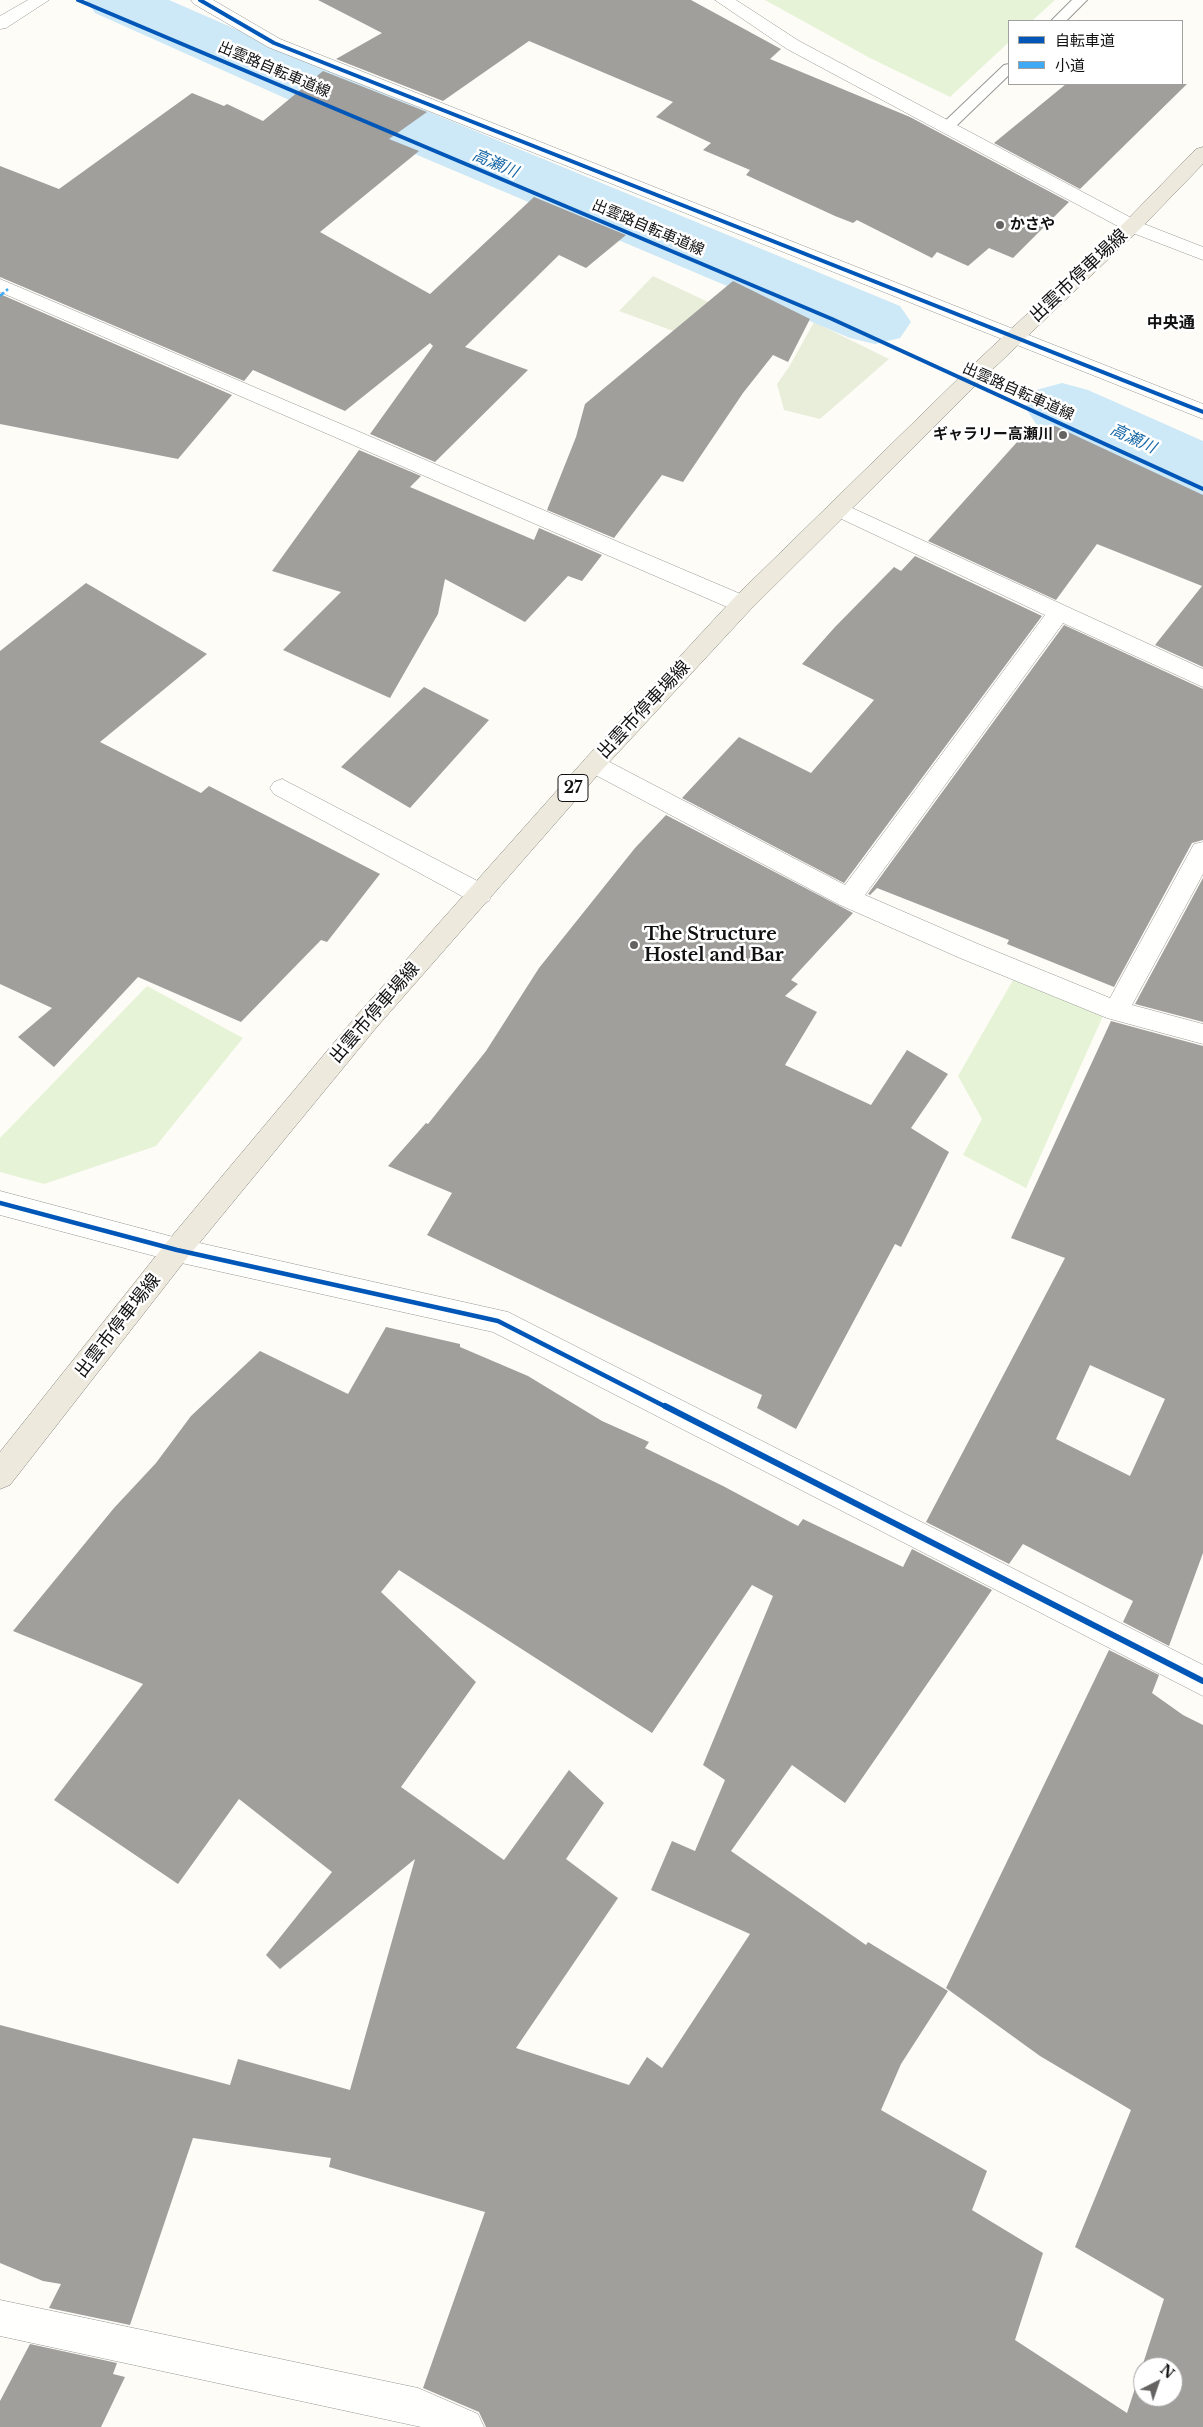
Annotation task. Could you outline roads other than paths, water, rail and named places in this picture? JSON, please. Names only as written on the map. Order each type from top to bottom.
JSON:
[{"type":"main road","name":"出雲市停車場線","points":[[0,1475],[177,1250],[367,1021],[594,764],[742,604],[1015,336],[1132,226],[1203,153]]},
{"type":"street","points":[[0,24],[40,0]]},
{"type":"street","points":[[200,0],[274,43],[1203,412]]},
{"type":"street","points":[[724,0],[793,45],[947,128],[1132,226],[1203,254]]},
{"type":"street","points":[[0,285],[742,604]]},
{"type":"street","points":[[839,509],[1203,679]]},
{"type":"street","points":[[849,898],[1060,611]]},
{"type":"street","points":[[594,764],[849,898],[969,951],[1116,1011],[1203,1034]]},
{"type":"street","points":[[282,788],[480,894]]},
{"type":"street","points":[[1116,1011],[1203,851]]},
{"type":"street","points":[[0,1203],[177,1250],[498,1321],[1203,1681]]},
{"type":"street","points":[[0,2318],[418,2408],[465,2427]]},
{"type":"lane","points":[[1059,20],[1080,0]]},
{"type":"lane","points":[[947,128],[1008,69]]},
{"type":"waterway","name":"高瀬川","points":[[117,0],[348,102],[875,322]]},
{"type":"waterway","name":"高瀬川","points":[[1062,407],[1203,471]]},
{"type":"place","name":"かさや","points":[[1000,225]]},
{"type":"place","name":"ギャラリー高瀬川","points":[[1063,435]]},
{"type":"place","name":"The Structure Hostel and Bar","points":[[634,945]]},
{"type":"district","name":"中央通","points":[[1171,323]]}]
